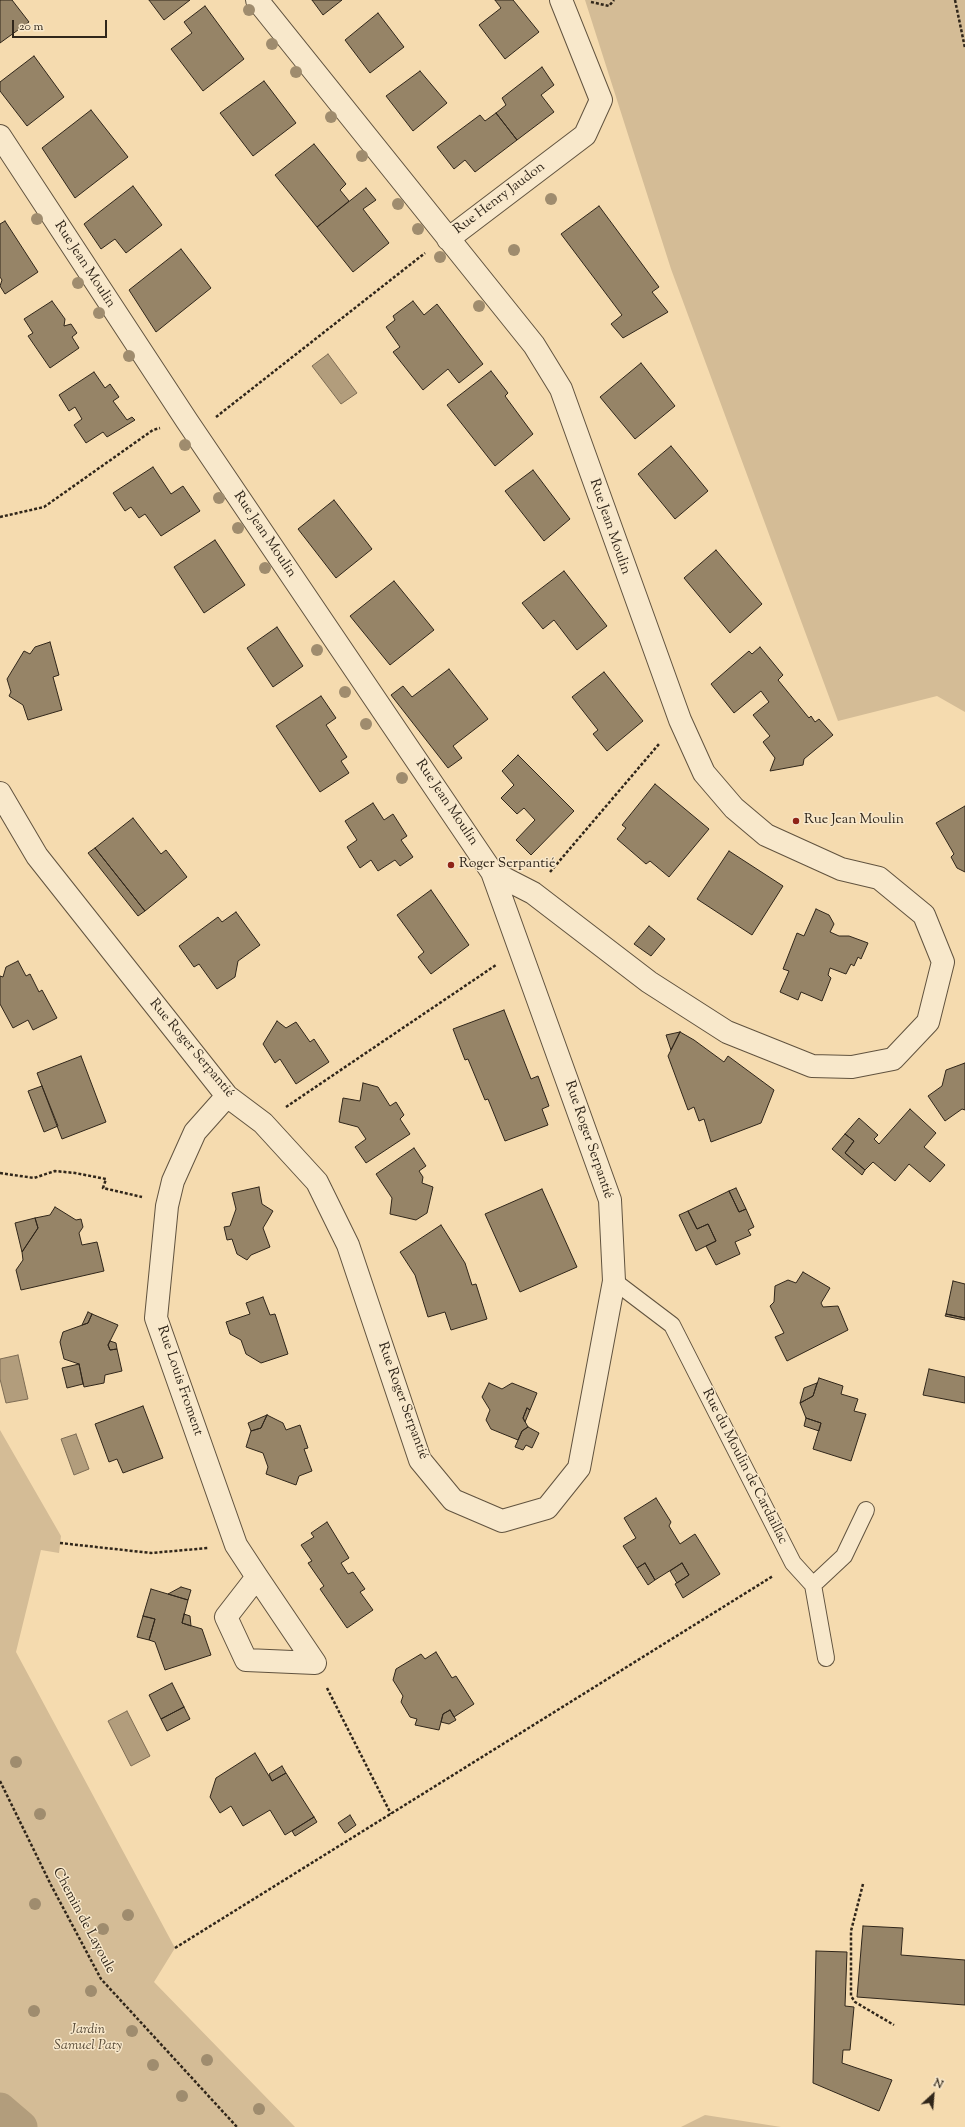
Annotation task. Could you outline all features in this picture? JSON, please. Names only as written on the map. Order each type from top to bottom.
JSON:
[{"type":"street","name":"Rue Henry Jaudon","points":[[257,0],[448,239],[585,135],[601,100],[561,0]]},
{"type":"street","name":"Rue Jean Moulin","points":[[0,136],[187,421],[492,872],[533,893],[649,982],[727,1032],[812,1066],[852,1067],[893,1058],[928,1022],[943,962],[924,915],[879,878],[841,869],[766,835],[734,808],[704,773],[680,720],[560,389],[534,344],[448,239]]},
{"type":"street","name":"Rue Roger Serpantié","points":[[0,793],[37,856],[227,1096],[263,1123],[318,1182],[348,1245],[420,1460],[453,1500],[502,1520],[547,1508],[579,1468],[614,1281],[610,1200],[492,872]]},
{"type":"street","name":"Rue Louis Froment","points":[[227,1096],[195,1132],[173,1181],[167,1206],[156,1318],[236,1545],[315,1663]]},
{"type":"street","points":[[257,1577],[226,1617],[246,1660],[315,1663]]},
{"type":"lane","name":"Rue du Moulin de Cardaillac","points":[[614,1281],[672,1325],[793,1564],[813,1584]]},
{"type":"lane","points":[[826,1658],[813,1584],[844,1556],[866,1510]]},
{"type":"path","points":[[585,0],[609,6],[614,0]]},
{"type":"path","points":[[955,0],[965,48]]},
{"type":"path","points":[[0,517],[44,507],[153,430],[187,421],[212,420],[420,256],[448,239]]},
{"type":"path","points":[[533,893],[680,720]]},
{"type":"path","points":[[263,1123],[520,950]]},
{"type":"path","points":[[0,1173],[34,1178],[55,1171],[75,1173],[106,1179],[103,1188],[129,1193]]},
{"type":"path","points":[[60,1543],[151,1553],[236,1545]]},
{"type":"path","points":[[175,1948],[793,1564]]},
{"type":"path","points":[[315,1663],[391,1814]]},
{"type":"path","name":"Chemin de Layoule","points":[[0,1780],[51,1885],[101,1979],[237,2127]]},
{"type":"path","points":[[862,1884],[851,1931],[851,1996],[855,2002],[894,2025]]},
{"type":"green space","points":[[585,0],[965,0],[965,712],[937,696],[838,721],[671,269]]},
{"type":"green space","name":"Jardin Samuel Paty","points":[[0,1430],[61,1536],[59,1553],[41,1550],[16,1652],[175,1948],[154,1982],[295,2127],[0,2127]]},
{"type":"green space","points":[[705,2115],[781,2127],[681,2127]]},
{"type":"shaded area","points":[[328,354],[357,393],[341,404],[312,366]]},
{"type":"shaded area","points":[[18,1355],[28,1399],[6,1403],[0,1379],[0,1359]]},
{"type":"shaded area","points":[[76,1434],[89,1469],[74,1475],[61,1439]]},
{"type":"shaded area","points":[[127,1711],[150,1756],[131,1766],[108,1721]]},
{"type":"building","points":[[0,0],[12,0],[29,22],[0,43]]},
{"type":"building","points":[[149,0],[190,0],[164,20]]},
{"type":"building","points":[[312,0],[342,0],[323,15]]},
{"type":"building","points":[[495,0],[513,0],[539,32],[505,59],[479,25],[501,8]]},
{"type":"building","points":[[205,6],[244,59],[203,91],[171,49],[192,33],[184,22]]},
{"type":"building","points":[[378,13],[404,47],[370,73],[345,40]]},
{"type":"building","points":[[34,56],[64,97],[27,126],[0,91],[0,82]]},
{"type":"building","points":[[542,67],[554,85],[541,95],[554,112],[517,140],[496,113],[506,105],[502,98]]},
{"type":"building","points":[[420,71],[447,103],[413,131],[386,96]]},
{"type":"building","points":[[264,81],[296,123],[253,156],[220,113]]},
{"type":"building","points":[[91,110],[128,157],[75,198],[42,148]]},
{"type":"building","points":[[496,113],[517,140],[475,172],[465,160],[454,169],[437,147],[480,115],[485,121]]},
{"type":"building","points":[[314,144],[346,184],[340,190],[349,201],[317,227],[275,175]]},
{"type":"building","points":[[133,186],[162,225],[126,253],[115,239],[101,249],[84,224]]},
{"type":"building","points":[[366,188],[376,200],[363,209],[389,243],[353,272],[317,227]]},
{"type":"building","points":[[599,206],[659,287],[652,292],[668,312],[623,338],[611,324],[622,315],[561,234]]},
{"type":"building","points":[[5,221],[38,272],[5,294],[0,286],[2,280],[0,277],[0,224]]},
{"type":"building","points":[[181,249],[211,288],[156,332],[129,290]]},
{"type":"building","points":[[52,301],[65,319],[64,326],[71,324],[77,333],[72,337],[79,348],[50,368],[28,336],[33,333],[24,319]]},
{"type":"building","points":[[413,301],[424,315],[437,304],[483,364],[459,383],[448,369],[423,390],[393,352],[400,347],[386,327],[395,320],[393,316]]},
{"type":"building","points":[[641,363],[675,406],[635,439],[600,397]]},
{"type":"building","points":[[491,371],[508,393],[505,396],[533,434],[495,466],[447,405]]},
{"type":"building","points":[[94,372],[105,388],[110,384],[119,397],[113,401],[127,420],[132,417],[135,420],[107,437],[103,432],[86,443],[74,425],[82,419],[75,407],[69,411],[59,395]]},
{"type":"building","points":[[671,446],[708,491],[675,519],[638,474]]},
{"type":"building","points":[[153,467],[171,494],[183,486],[200,511],[161,536],[145,514],[139,518],[131,507],[125,511],[113,493]]},
{"type":"building","points":[[533,470],[570,519],[544,541],[505,491]]},
{"type":"building","points":[[334,500],[372,549],[336,578],[298,529]]},
{"type":"building","points":[[215,540],[245,585],[204,613],[174,567]]},
{"type":"building","points":[[716,550],[762,604],[730,633],[684,578]]},
{"type":"building","points":[[564,571],[607,626],[577,650],[554,620],[543,629],[522,603]]},
{"type":"building","points":[[394,581],[434,630],[390,665],[350,616]]},
{"type":"building","points":[[277,627],[303,666],[273,687],[247,648]]},
{"type":"building","points":[[50,642],[59,675],[53,677],[62,710],[28,720],[23,705],[9,696],[11,692],[7,679],[24,651],[30,654],[35,647]]},
{"type":"building","points":[[760,647],[783,675],[778,680],[809,718],[811,716],[815,722],[819,719],[833,735],[804,759],[803,765],[770,771],[775,758],[763,742],[770,736],[753,715],[769,702],[761,691],[734,713],[711,684],[749,651],[752,654]]},
{"type":"building","points":[[449,669],[488,719],[453,746],[462,758],[448,768],[391,695],[403,686],[412,697]]},
{"type":"building","points":[[604,672],[643,721],[607,751],[593,734],[598,730],[572,697]]},
{"type":"building","points":[[321,696],[336,718],[326,725],[347,757],[341,761],[349,773],[320,792],[276,726]]},
{"type":"building","points":[[518,755],[574,811],[531,855],[516,840],[535,820],[524,808],[517,814],[501,798],[514,785],[502,771]]},
{"type":"building","points":[[655,784],[709,829],[669,877],[650,861],[646,864],[617,839],[626,828],[622,825]]},
{"type":"building","points":[[373,803],[384,820],[393,814],[407,836],[401,840],[413,857],[400,866],[395,860],[378,871],[371,860],[360,868],[347,847],[357,840],[345,821]]},
{"type":"building","points":[[965,806],[965,872],[957,868],[951,857],[954,854],[936,823]]},
{"type":"building","points":[[133,818],[161,854],[166,850],[187,877],[145,911],[95,848]]},
{"type":"building","points":[[95,848],[145,911],[138,916],[88,853]]},
{"type":"building","points":[[729,851],[783,886],[752,935],[697,899]]},
{"type":"building","points":[[431,890],[469,945],[431,974],[418,957],[424,952],[397,915]]},
{"type":"building","points":[[816,909],[829,915],[834,924],[830,932],[839,936],[849,936],[868,943],[861,959],[858,957],[854,966],[851,964],[846,974],[830,968],[828,975],[831,978],[822,1001],[801,992],[798,1000],[780,992],[789,971],[783,969],[797,933],[804,936]]},
{"type":"building","points":[[236,912],[260,945],[238,961],[235,977],[217,989],[199,964],[194,967],[179,946],[218,917],[222,922]]},
{"type":"building","points":[[649,926],[665,939],[651,956],[634,944]]},
{"type":"building","points":[[18,961],[26,976],[30,974],[39,992],[42,990],[57,1018],[33,1030],[28,1020],[13,1028],[0,1004],[0,976],[3,977],[6,967]]},
{"type":"building","points":[[504,1010],[531,1079],[538,1076],[549,1106],[542,1109],[548,1125],[505,1141],[488,1099],[485,1100],[468,1059],[465,1060],[453,1029]]},
{"type":"building","points":[[277,1021],[286,1028],[296,1022],[310,1042],[314,1039],[329,1062],[296,1084],[280,1059],[275,1063],[263,1044]]},
{"type":"building","points":[[680,1032],[694,1040],[724,1062],[728,1056],[774,1090],[761,1123],[711,1142],[704,1119],[699,1121],[694,1107],[688,1110],[668,1056]]},
{"type":"building","points":[[680,1032],[671,1050],[666,1035]]},
{"type":"building","points":[[81,1056],[106,1122],[62,1139],[37,1073]]},
{"type":"building","points":[[965,1063],[965,1110],[962,1109],[945,1121],[928,1096],[942,1086],[946,1070]]},
{"type":"building","points":[[363,1083],[378,1087],[390,1106],[396,1102],[404,1115],[400,1119],[410,1134],[366,1163],[355,1147],[366,1139],[358,1127],[339,1122],[343,1098],[360,1101]]},
{"type":"building","points":[[42,1086],[58,1126],[44,1132],[28,1091]]},
{"type":"building","points":[[910,1109],[936,1133],[924,1147],[945,1165],[930,1182],[909,1164],[895,1181],[873,1162],[865,1170],[845,1153],[854,1141],[845,1134],[859,1118],[878,1135],[874,1139],[879,1144]]},
{"type":"building","points":[[845,1134],[854,1141],[845,1153],[865,1170],[862,1175],[832,1149]]},
{"type":"building","points":[[414,1148],[426,1166],[419,1171],[423,1177],[422,1183],[433,1187],[427,1213],[416,1220],[390,1214],[392,1198],[376,1174]]},
{"type":"building","points":[[259,1187],[262,1204],[273,1211],[263,1228],[270,1247],[251,1255],[247,1260],[237,1254],[232,1239],[227,1240],[224,1227],[230,1226],[236,1209],[232,1193]]},
{"type":"building","points":[[736,1188],[746,1209],[739,1212],[729,1191]]},
{"type":"building","points":[[542,1189],[577,1267],[520,1292],[485,1214]]},
{"type":"building","points":[[729,1191],[739,1212],[746,1209],[754,1227],[748,1230],[751,1235],[735,1242],[740,1254],[716,1265],[706,1246],[716,1241],[708,1224],[697,1229],[688,1211]]},
{"type":"building","points":[[55,1207],[76,1220],[81,1219],[83,1227],[79,1233],[82,1245],[97,1242],[104,1271],[21,1290],[16,1270],[23,1260],[22,1252],[38,1228],[35,1218],[50,1215]]},
{"type":"building","points":[[688,1211],[697,1229],[708,1224],[716,1241],[696,1251],[679,1215]]},
{"type":"building","points":[[35,1218],[38,1228],[22,1252],[15,1223]]},
{"type":"building","points":[[441,1225],[465,1263],[472,1285],[476,1284],[487,1319],[451,1330],[445,1312],[428,1317],[415,1275],[400,1252]]},
{"type":"building","points":[[803,1272],[830,1288],[821,1303],[823,1307],[838,1306],[848,1330],[787,1361],[775,1337],[784,1333],[770,1306],[774,1302],[775,1286],[788,1280],[796,1283]]},
{"type":"building","points":[[953,1281],[965,1284],[965,1318],[946,1314]]},
{"type":"building","points":[[263,1297],[270,1315],[275,1314],[288,1354],[261,1363],[246,1354],[241,1340],[230,1334],[226,1322],[250,1314],[246,1303]]},
{"type":"building","points":[[88,1312],[92,1314],[88,1323],[82,1325]]},
{"type":"building","points":[[92,1314],[118,1325],[108,1345],[110,1350],[117,1349],[122,1371],[105,1375],[104,1383],[84,1387],[79,1364],[64,1359],[60,1342],[63,1332],[88,1323]]},
{"type":"building","points":[[946,1314],[965,1318],[965,1320],[945,1316]]},
{"type":"building","points":[[110,1341],[116,1343],[117,1349],[110,1350],[108,1345]]},
{"type":"building","points":[[79,1364],[83,1384],[67,1388],[62,1368]]},
{"type":"building","points":[[929,1369],[965,1377],[965,1403],[923,1395]]},
{"type":"building","points":[[819,1378],[843,1386],[841,1394],[858,1399],[854,1411],[866,1414],[851,1461],[813,1449],[821,1423],[806,1418],[800,1403],[813,1396]]},
{"type":"building","points":[[489,1383],[502,1389],[512,1383],[537,1393],[530,1410],[527,1408],[523,1418],[528,1427],[522,1431],[518,1440],[491,1429],[486,1420],[490,1410],[482,1397]]},
{"type":"building","points":[[817,1383],[813,1396],[800,1403],[804,1388]]},
{"type":"building","points":[[143,1406],[163,1458],[123,1473],[117,1459],[109,1462],[95,1424]]},
{"type":"building","points":[[527,1408],[530,1410],[525,1422],[523,1418]]},
{"type":"building","points":[[267,1415],[283,1423],[286,1430],[300,1425],[308,1448],[304,1449],[312,1471],[299,1476],[296,1485],[266,1474],[268,1467],[263,1453],[246,1447],[251,1431],[261,1428]]},
{"type":"building","points":[[267,1415],[261,1428],[251,1431],[248,1423]]},
{"type":"building","points":[[806,1418],[821,1423],[819,1431],[804,1426]]},
{"type":"building","points":[[528,1427],[539,1433],[532,1448],[526,1445],[523,1450],[515,1447],[522,1431]]},
{"type":"building","points":[[656,1498],[671,1522],[669,1526],[680,1544],[695,1534],[720,1574],[683,1598],[675,1584],[689,1575],[682,1563],[655,1580],[645,1563],[637,1568],[623,1546],[636,1538],[624,1518]]},
{"type":"building","points":[[327,1522],[349,1558],[341,1563],[348,1574],[353,1572],[365,1589],[360,1592],[373,1610],[347,1628],[320,1589],[324,1586],[308,1563],[312,1561],[301,1545],[314,1537],[311,1533]]},
{"type":"building","points":[[645,1563],[655,1580],[648,1585],[637,1568]]},
{"type":"building","points":[[682,1563],[689,1575],[677,1583],[670,1571]]},
{"type":"building","points":[[181,1587],[191,1590],[188,1600],[168,1594]]},
{"type":"building","points":[[151,1589],[188,1600],[182,1623],[202,1629],[211,1655],[165,1670],[155,1642],[149,1640],[155,1619],[143,1616]]},
{"type":"building","points":[[184,1614],[190,1616],[191,1626],[182,1623]]},
{"type":"building","points":[[143,1616],[155,1619],[149,1640],[137,1637]]},
{"type":"building","points":[[436,1652],[452,1678],[456,1676],[474,1704],[454,1717],[450,1710],[443,1714],[439,1730],[415,1725],[417,1719],[410,1717],[401,1702],[403,1696],[393,1680],[396,1669],[421,1654],[425,1659]]},
{"type":"building","points":[[172,1683],[184,1707],[161,1719],[149,1695]]},
{"type":"building","points":[[184,1707],[190,1719],[167,1731],[161,1719]]},
{"type":"building","points":[[450,1710],[456,1720],[449,1724],[441,1722],[443,1714]]},
{"type":"building","points":[[255,1753],[272,1781],[286,1773],[314,1817],[285,1835],[270,1810],[243,1826],[231,1806],[220,1813],[210,1797],[216,1778]]},
{"type":"building","points":[[282,1766],[286,1773],[272,1781],[269,1774]]},
{"type":"building","points":[[350,1815],[356,1825],[345,1833],[338,1823]]},
{"type":"building","points":[[314,1817],[317,1822],[295,1836],[292,1831]]},
{"type":"building","points":[[863,1926],[903,1928],[901,1955],[965,1960],[965,2005],[857,1997]]},
{"type":"building","points":[[816,1951],[847,1952],[845,2006],[854,2007],[850,2050],[843,2050],[842,2063],[892,2080],[879,2111],[813,2083]]},
{"type":"waterway","points":[[0,2109],[21,2127]]},
{"type":"place","name":"Rue Jean Moulin","points":[[796,821]]},
{"type":"place","name":"Roger Serpantié","points":[[451,865]]}]
